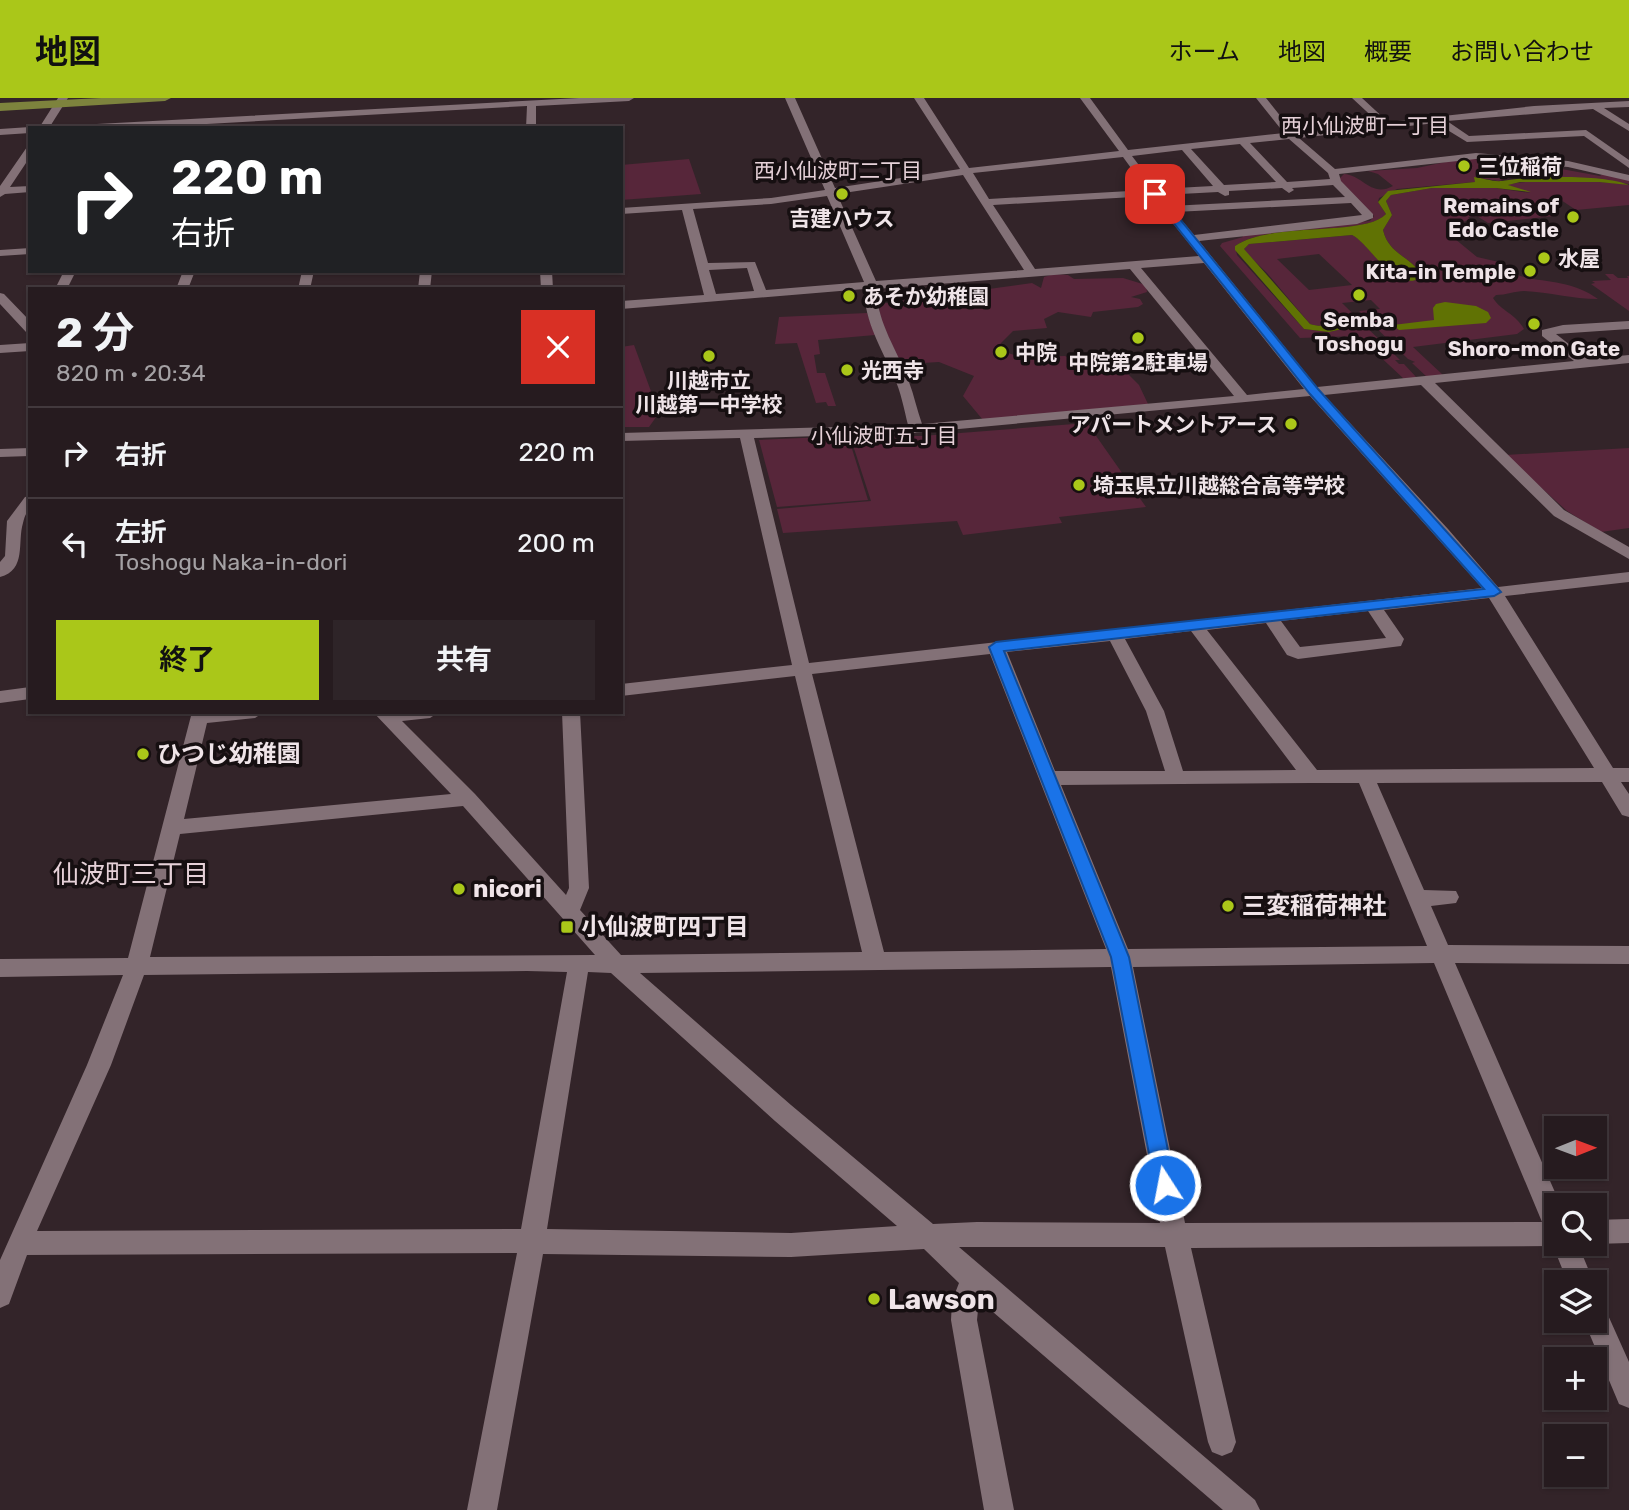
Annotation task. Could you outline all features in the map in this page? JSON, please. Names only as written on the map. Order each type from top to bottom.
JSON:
[{"type":"main road","points":[[0,107],[62,101],[165,98]]},
{"type":"street","points":[[145,126],[246,123],[346,113],[442,113],[553,100],[629,98]]},
{"type":"street","points":[[790,98],[870,285],[871,309],[878,334],[902,380],[916,429]]},
{"type":"street","points":[[919,98],[1032,273]]},
{"type":"street","points":[[1086,98],[1153,191],[1314,391],[1494,592],[1629,810]]},
{"type":"street","points":[[1168,209],[1322,225],[1368,218],[1334,177],[1290,135],[1261,98]]},
{"type":"street","points":[[1357,98],[1386,125]]},
{"type":"street","points":[[45,126],[62,101]]},
{"type":"street","points":[[531,126],[532,103]]},
{"type":"street","points":[[623,211],[771,201],[967,171],[1124,153],[1386,125],[1629,104]]},
{"type":"street","points":[[1595,106],[1629,128]]},
{"type":"street","points":[[343,126],[346,113]]},
{"type":"street","points":[[1438,120],[1467,139],[1586,132],[1629,165]]},
{"type":"street","points":[[0,132],[28,130]]},
{"type":"street","points":[[1534,136],[1568,164]]},
{"type":"street","points":[[1472,139],[1496,157]]},
{"type":"street","points":[[1242,140],[1322,225]]},
{"type":"street","points":[[1184,147],[1246,218]]},
{"type":"street","points":[[1,192],[28,152]]},
{"type":"street","points":[[986,202],[1284,185],[1459,157],[1496,157],[1568,164],[1629,178]]},
{"type":"street","points":[[1,192],[28,189]]},
{"type":"street","points":[[1192,239],[1246,218],[1300,202],[1355,200]]},
{"type":"street","points":[[687,207],[711,298]]},
{"type":"street","points":[[0,253],[28,251]]},
{"type":"street","points":[[623,305],[1208,259]]},
{"type":"street","points":[[702,267],[751,264],[761,293]]},
{"type":"street","points":[[1133,265],[1244,399]]},
{"type":"street","points":[[0,297],[28,327]]},
{"type":"street","points":[[1585,363],[1546,333],[1629,324]]},
{"type":"street","points":[[0,349],[28,347]]},
{"type":"street","points":[[623,437],[916,429],[1244,399],[1629,359]]},
{"type":"street","points":[[1424,380],[1559,513],[1629,554]]},
{"type":"street","points":[[746,434],[875,960]]},
{"type":"street","points":[[0,453],[28,452]]},
{"type":"street","points":[[0,572],[13,557],[23,521]]},
{"type":"street","points":[[623,690],[1629,578]]},
{"type":"street","points":[[1270,617],[1293,651],[1298,653],[1395,642],[1396,639],[1372,605]]},
{"type":"street","points":[[1195,625],[1312,776]]},
{"type":"street","points":[[1115,635],[1155,711],[1176,777]]},
{"type":"street","points":[[996,647],[1120,957],[1175,1236],[1222,1442]]},
{"type":"street","points":[[0,697],[28,693]]},
{"type":"street","points":[[0,1295],[19,1244],[99,1065],[137,966],[201,715],[219,714]]},
{"type":"street","points":[[569,913],[579,888],[571,714]]},
{"type":"street","points":[[384,715],[468,799],[616,964],[974,1279],[1245,1510]]},
{"type":"street","points":[[1047,778],[1629,775]]},
{"type":"street","points":[[1365,776],[1544,1196]]},
{"type":"street","points":[[171,828],[468,799]]},
{"type":"street","points":[[1417,898],[1449,897]]},
{"type":"street","points":[[0,968],[1441,954],[1629,955]]},
{"type":"street","points":[[482,1510],[533,1241],[579,962]]},
{"type":"street","points":[[1607,1232],[1629,1231]]},
{"type":"street","points":[[19,1244],[533,1241],[791,1245],[977,1234],[1544,1234]]},
{"type":"street","points":[[974,1279],[965,1301],[964,1320],[999,1510]]},
{"type":"street","points":[[1603,1333],[1629,1394]]},
{"type":"shaded area","points":[[1464,158],[1556,168],[1600,176],[1603,173],[1629,179],[1629,184],[1592,179],[1518,177],[1498,181],[1475,177],[1475,182],[1397,189],[1379,198],[1378,202],[1386,214],[1375,221],[1251,238],[1235,246],[1237,255],[1304,329],[1329,332],[1350,327],[1310,324],[1267,273],[1243,250],[1249,244],[1352,235],[1393,274],[1412,281],[1422,277],[1413,264],[1390,245],[1383,230],[1392,215],[1386,201],[1391,195],[1432,188],[1496,188],[1530,193],[1507,185],[1532,181],[1586,181],[1629,185],[1629,205],[1576,210],[1561,200],[1536,202],[1554,216],[1488,223],[1477,216],[1468,217],[1470,219],[1463,222],[1472,231],[1449,234],[1477,257],[1499,262],[1497,265],[1509,272],[1573,286],[1598,299],[1524,291],[1496,295],[1493,298],[1496,302],[1524,329],[1517,334],[1413,347],[1443,375],[1427,377],[1412,363],[1415,362],[1408,359],[1359,311],[1380,309],[1371,300],[1342,303],[1400,360],[1395,360],[1399,364],[1404,364],[1417,378],[1404,379],[1358,336],[1300,338],[1220,246],[1243,237],[1241,234],[1370,221],[1374,216],[1338,180],[1344,174],[1351,175],[1373,188],[1385,189],[1393,186],[1378,174],[1368,171],[1417,168]],"holes":[[[1319,254],[1352,285],[1309,290],[1277,259]]]},
{"type":"shaded area","points":[[689,159],[701,194],[623,200],[623,165]]},
{"type":"shaded area","points":[[1474,177],[1499,181],[1548,177],[1585,178],[1629,185],[1599,182],[1520,182],[1508,185],[1531,192],[1496,188],[1432,188],[1391,195],[1386,201],[1392,215],[1383,230],[1390,245],[1413,264],[1422,277],[1412,281],[1393,274],[1352,235],[1249,244],[1244,249],[1310,324],[1351,327],[1329,332],[1304,329],[1235,250],[1235,246],[1251,238],[1375,221],[1386,214],[1378,202],[1388,191],[1475,182]]},
{"type":"shaded area","name":"中院","points":[[1054,274],[1068,275],[1074,279],[1123,278],[1146,285],[1147,292],[1131,297],[1140,299],[1143,304],[1138,307],[1093,312],[1091,317],[1058,312],[1044,319],[1047,328],[1013,331],[1001,343],[1005,352],[1020,357],[1065,356],[1091,367],[1107,364],[1123,369],[1139,385],[1148,404],[983,420],[963,396],[974,376],[939,362],[922,363],[923,368],[903,370],[880,318],[879,304],[1032,283],[1041,288],[1044,277]]},
{"type":"shaded area","points":[[1605,274],[1613,274],[1618,278],[1629,276],[1629,311],[1591,284],[1595,283],[1592,281],[1611,280]]},
{"type":"shaded area","points":[[1445,302],[1476,306],[1488,312],[1491,318],[1486,323],[1399,330],[1393,325],[1434,320],[1433,308],[1436,304]]},
{"type":"shaded area","points":[[867,313],[875,335],[818,340],[820,354],[814,355],[817,373],[825,373],[836,406],[828,406],[826,402],[816,403],[797,343],[775,344],[779,317]]},
{"type":"shaded area","points":[[634,345],[659,413],[649,427],[623,427],[623,347]]},
{"type":"shaded area","points":[[1087,423],[1146,507],[1059,517],[1062,523],[963,535],[957,521],[783,533],[777,509],[871,501],[850,436],[922,436]]},
{"type":"shaded area","points":[[848,436],[868,500],[777,507],[759,440]]},
{"type":"shaded area","points":[[1629,448],[1629,528],[1601,532],[1567,511],[1505,455]]},
{"type":"place","name":"三位稲荷","points":[[1464,166]]},
{"type":"place","name":"吉建ハウス","points":[[842,194]]},
{"type":"place","name":"Remains of Edo Castle","points":[[1573,217]]},
{"type":"place","name":"水屋","points":[[1544,258]]},
{"type":"place","name":"Kita-in Temple","points":[[1530,271]]},
{"type":"place","name":"Semba Toshogu","points":[[1359,295]]},
{"type":"place","name":"あそか幼稚園","points":[[849,296]]},
{"type":"place","name":"Shoro-mon Gate","points":[[1534,324]]},
{"type":"place","name":"中院第2駐車場","points":[[1138,338]]},
{"type":"place","name":"中院","points":[[1001,352]]},
{"type":"place","name":"川越市立 川越第一中学校","points":[[709,356]]},
{"type":"place","name":"光西寺","points":[[847,370]]},
{"type":"place","name":"アパートメントアース","points":[[1291,424]]},
{"type":"place","name":"埼玉県立川越総合高等学校","points":[[1079,485]]},
{"type":"place","name":"ひつじ幼稚園","points":[[143,754]]},
{"type":"place","name":"nicori","points":[[459,889]]},
{"type":"place","name":"三変稲荷神社","points":[[1228,906]]},
{"type":"place","name":"小仙波町四丁目","points":[[567,927]]},
{"type":"place","name":"Lawson","points":[[874,1299]]},
{"type":"district","name":"西小仙波町一丁目","points":[[1365,125]]},
{"type":"district","name":"西小仙波町二丁目","points":[[838,170]]},
{"type":"district","name":"小仙波町五丁目","points":[[884,435]]},
{"type":"district","name":"仙波町三丁目","points":[[131,874]]},
{"type":"route","points":[[1155,194],[1314,391],[1494,592],[996,647],[1120,957],[1165,1185]]}]
